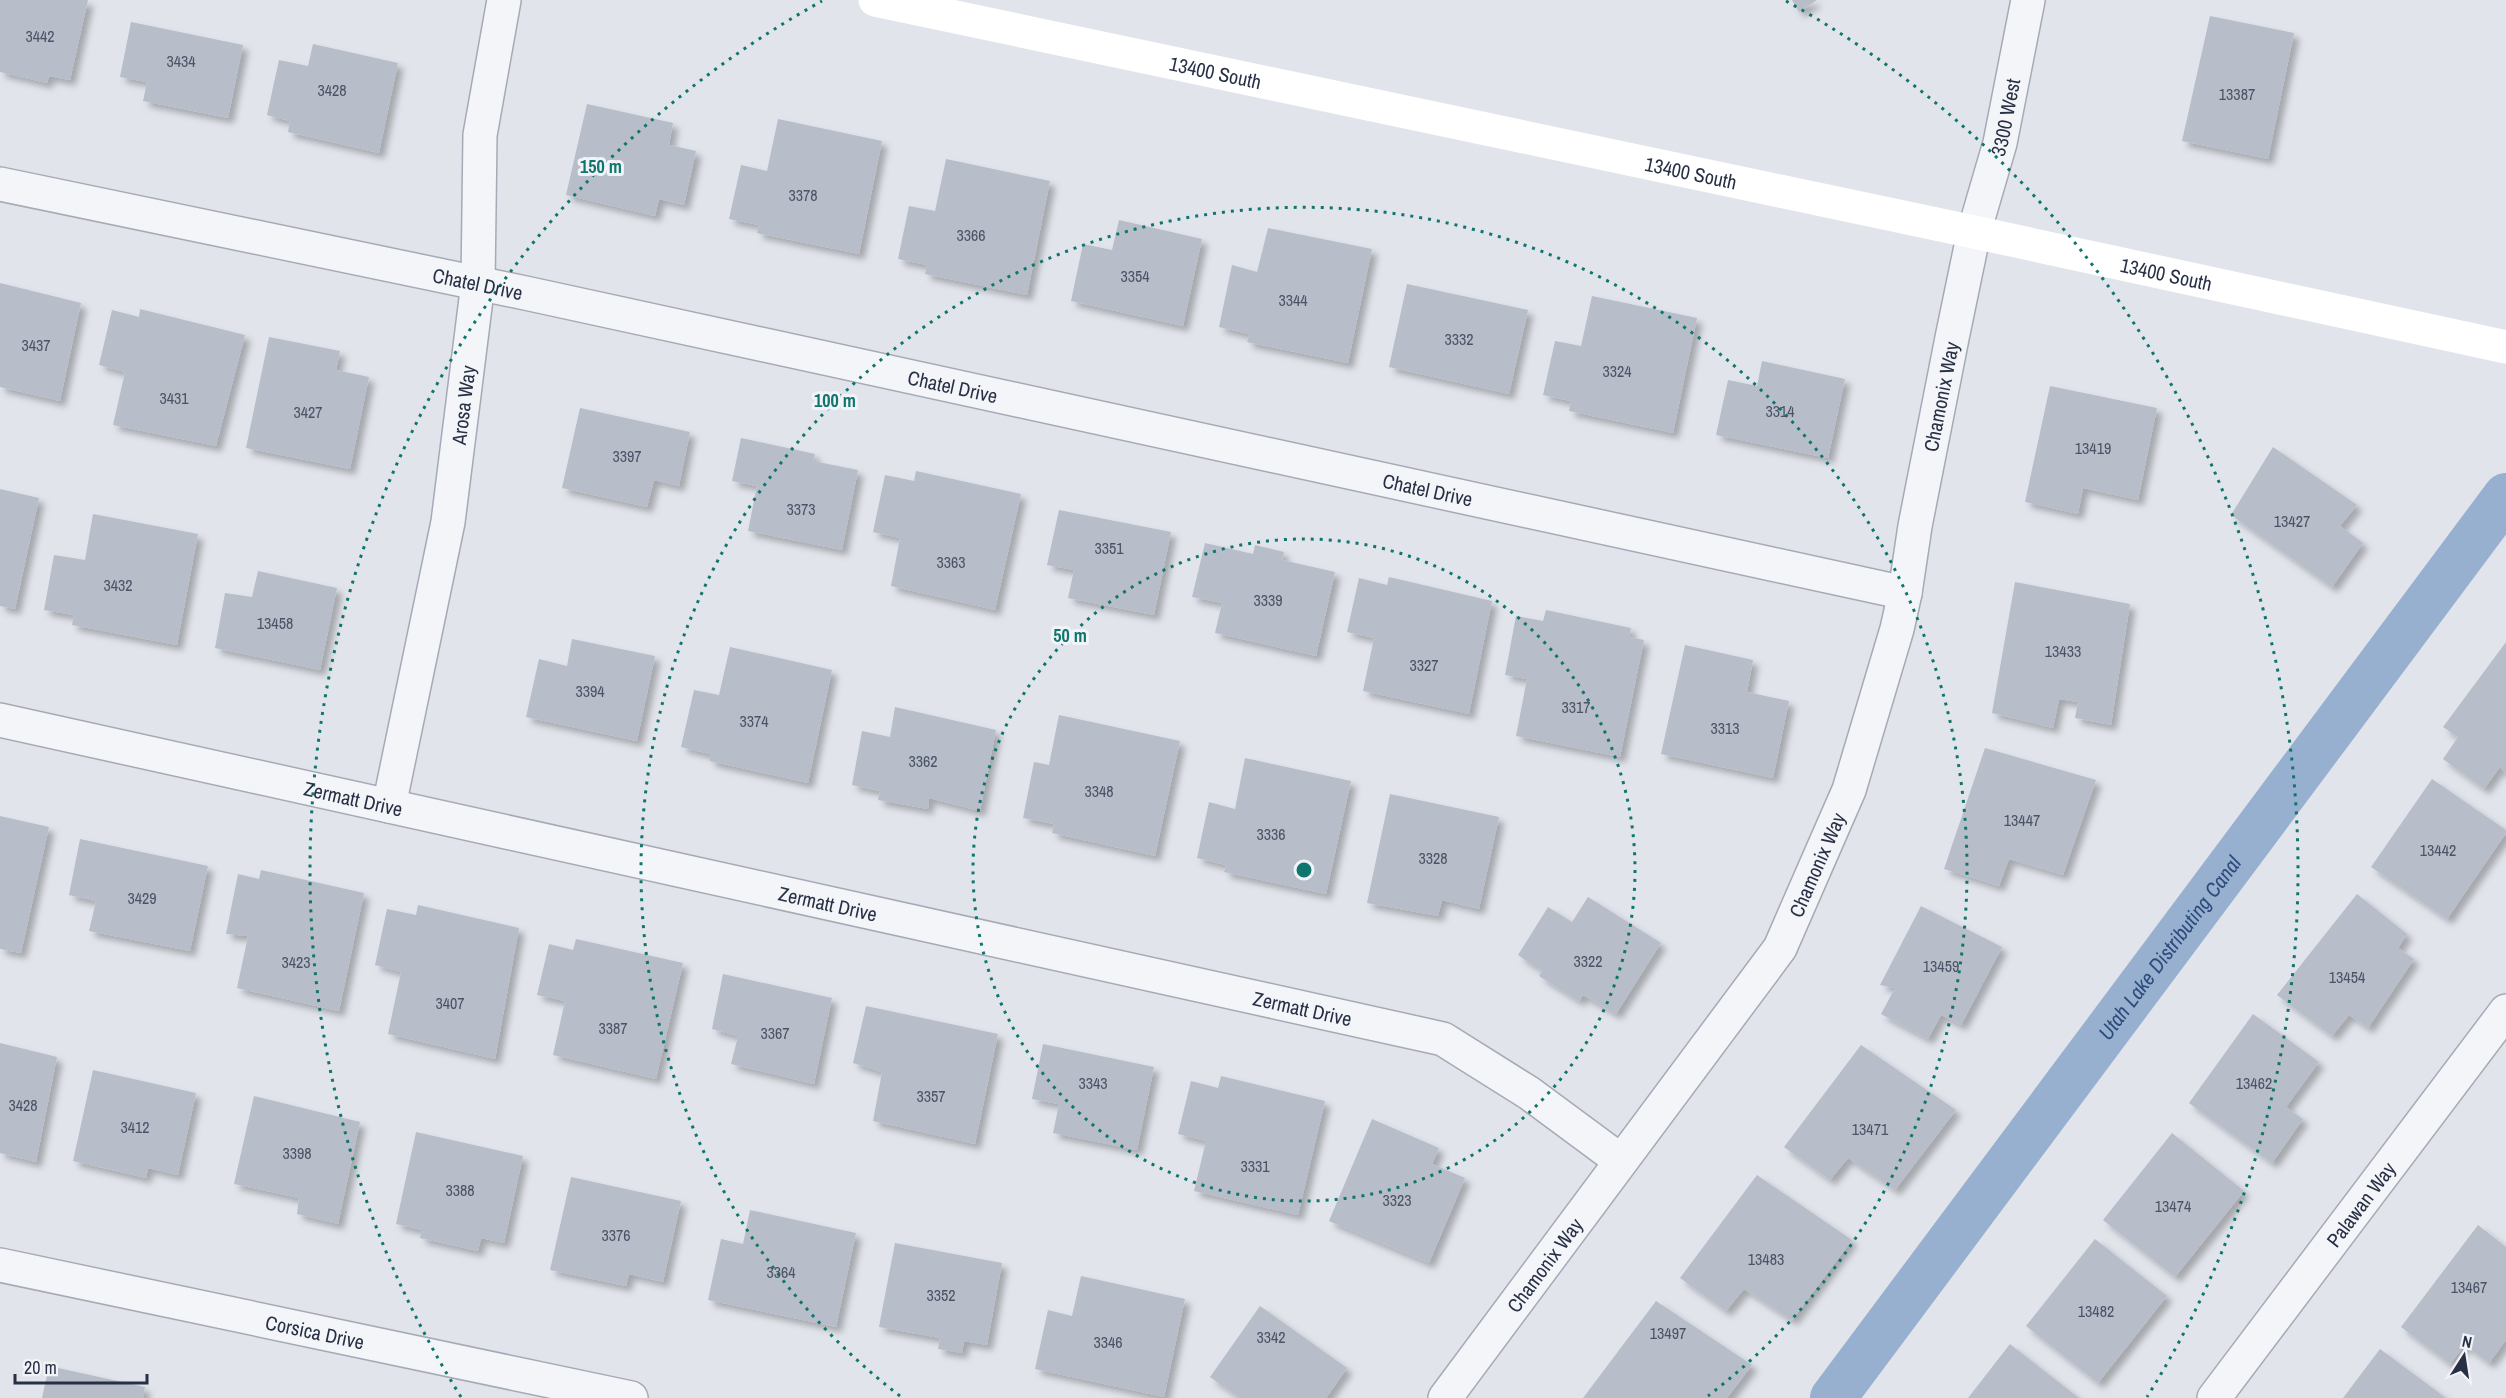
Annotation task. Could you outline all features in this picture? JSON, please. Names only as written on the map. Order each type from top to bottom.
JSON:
[{"type":"main road","name":"13400 South","points":[[875,0],[2506,347]]},
{"type":"street","name":"Arosa Way","points":[[389,806],[448,522],[478,283],[480,135],[504,0]]},
{"type":"street","name":"3300 West","points":[[1974,232],[2000,143],[2028,0]]},
{"type":"street","name":"Chatel Drive","points":[[0,184],[478,283],[1905,593]]},
{"type":"street","name":"Chamonix Way","points":[[1445,1398],[1780,948],[1849,790],[1897,629],[1915,526],[1974,232]]},
{"type":"street","name":"Zermatt Drive","points":[[0,720],[1443,1039],[1529,1093],[1621,1161]]},
{"type":"street","name":"Palawan Way","points":[[2214,1398],[2506,1011]]},
{"type":"street","name":"Corsica Drive","points":[[0,1265],[631,1398]]},
{"type":"building","points":[[0,0],[88,0],[70,80],[49,76],[47,83],[0,72]]},
{"type":"building","points":[[1792,0],[1817,0],[1799,12]]},
{"type":"building","points":[[2210,16],[2294,33],[2268,159],[2182,141]]},
{"type":"building","points":[[131,22],[243,45],[228,118],[143,101],[147,82],[120,77]]},
{"type":"building","points":[[313,44],[398,63],[379,153],[288,132],[290,121],[267,115],[279,60],[308,66]]},
{"type":"building","points":[[587,104],[673,123],[669,145],[696,151],[684,205],[659,199],[655,216],[566,195]]},
{"type":"building","points":[[778,119],[882,141],[859,254],[757,233],[759,225],[729,219],[741,165],[767,171]]},
{"type":"building","points":[[946,159],[1050,181],[1027,295],[925,274],[927,265],[898,259],[909,206],[935,211]]},
{"type":"building","points":[[1119,220],[1202,239],[1183,326],[1071,301],[1083,244],[1112,250]]},
{"type":"building","points":[[1268,228],[1372,249],[1348,363],[1247,342],[1249,334],[1219,327],[1232,265],[1257,272]]},
{"type":"building","points":[[0,283],[81,303],[60,401],[0,387]]},
{"type":"building","points":[[1407,284],[1528,310],[1509,394],[1389,367]]},
{"type":"building","points":[[1592,296],[1697,318],[1673,433],[1569,411],[1571,401],[1543,395],[1555,341],[1581,346]]},
{"type":"building","points":[[140,309],[245,335],[216,446],[113,425],[125,372],[99,365],[112,310],[139,317]]},
{"type":"building","points":[[269,337],[340,351],[336,370],[369,377],[350,469],[246,448]]},
{"type":"building","points":[[1762,361],[1845,379],[1828,458],[1716,435],[1728,380],[1757,386]]},
{"type":"building","points":[[2050,386],[2157,408],[2138,500],[2083,488],[2078,514],[2025,502]]},
{"type":"building","points":[[580,408],[690,432],[679,486],[654,480],[647,507],[562,488]]},
{"type":"building","points":[[741,438],[815,454],[813,461],[858,470],[842,550],[748,531],[757,486],[732,481]]},
{"type":"building","points":[[2273,447],[2357,505],[2340,526],[2363,543],[2332,587],[2231,515]]},
{"type":"building","points":[[916,471],[1021,494],[995,610],[891,586],[900,538],[873,532],[885,475],[914,481]]},
{"type":"building","points":[[0,489],[39,498],[15,609],[0,606]]},
{"type":"building","points":[[1059,510],[1171,532],[1154,615],[1068,598],[1074,570],[1047,565]]},
{"type":"building","points":[[93,514],[198,534],[177,645],[72,625],[74,615],[44,610],[54,555],[85,560]]},
{"type":"building","points":[[1205,543],[1253,554],[1255,545],[1284,552],[1282,560],[1335,572],[1316,656],[1215,633],[1222,603],[1192,597]]},
{"type":"building","points":[[258,571],[337,588],[320,670],[215,648],[225,593],[252,597]]},
{"type":"building","points":[[1389,577],[1492,601],[1469,714],[1363,691],[1374,638],[1347,632],[1359,578],[1387,585]]},
{"type":"building","points":[[2015,582],[2130,604],[2111,725],[2075,718],[2078,702],[2059,699],[2053,728],[1992,713]]},
{"type":"building","points":[[1546,610],[1631,628],[1629,637],[1644,640],[1620,757],[1516,736],[1527,679],[1505,675],[1516,616],[1543,621]]},
{"type":"building","points":[[572,639],[655,656],[637,741],[526,717],[539,659],[567,666]]},
{"type":"building","points":[[2506,642],[2506,774],[2500,767],[2484,789],[2443,759],[2458,737],[2443,727]]},
{"type":"building","points":[[1685,645],[1753,660],[1747,692],[1789,701],[1773,778],[1661,754]]},
{"type":"building","points":[[730,647],[832,670],[808,783],[710,761],[710,754],[681,747],[694,690],[719,695]]},
{"type":"building","points":[[895,707],[996,730],[980,811],[929,798],[928,809],[878,800],[880,791],[852,785],[862,731],[890,737]]},
{"type":"building","points":[[1059,715],[1180,741],[1155,856],[1052,833],[1054,824],[1023,818],[1034,762],[1049,765]]},
{"type":"building","points":[[1985,748],[2096,780],[2063,875],[2009,859],[1999,886],[1944,869]]},
{"type":"building","points":[[1245,758],[1351,781],[1326,894],[1224,872],[1226,865],[1197,858],[1209,802],[1235,809]]},
{"type":"building","points":[[2432,779],[2506,830],[2447,919],[2371,867]]},
{"type":"building","points":[[1390,794],[1499,817],[1479,909],[1442,900],[1438,916],[1367,903]]},
{"type":"building","points":[[0,816],[49,827],[21,953],[0,949]]},
{"type":"building","points":[[80,839],[208,866],[190,951],[89,931],[96,901],[69,895]]},
{"type":"building","points":[[261,870],[364,893],[339,1011],[237,988],[248,936],[226,934],[238,874],[259,879]]},
{"type":"building","points":[[2357,894],[2407,934],[2398,948],[2414,959],[2368,1028],[2349,1015],[2332,1036],[2277,995]]},
{"type":"building","points":[[1588,897],[1661,943],[1616,1014],[1583,995],[1579,1001],[1539,976],[1542,971],[1518,955],[1548,907],[1572,922]]},
{"type":"building","points":[[418,905],[519,928],[495,1059],[388,1034],[401,972],[375,965],[387,909],[416,915]]},
{"type":"building","points":[[1921,906],[2002,947],[1961,1025],[1941,1015],[1928,1039],[1881,1014],[1895,988],[1880,985]]},
{"type":"building","points":[[576,939],[683,963],[656,1079],[553,1055],[565,1001],[537,995],[549,944],[573,950]]},
{"type":"building","points":[[723,974],[832,998],[814,1084],[731,1064],[738,1036],[712,1029]]},
{"type":"building","points":[[866,1006],[998,1034],[975,1144],[873,1121],[882,1072],[853,1063]]},
{"type":"building","points":[[2253,1014],[2319,1062],[2286,1107],[2303,1119],[2272,1163],[2189,1103]]},
{"type":"building","points":[[0,1043],[57,1057],[36,1162],[0,1153]]},
{"type":"building","points":[[1043,1044],[1154,1067],[1137,1150],[1053,1133],[1059,1104],[1032,1099]]},
{"type":"building","points":[[1861,1045],[1956,1110],[1895,1190],[1848,1158],[1830,1180],[1784,1147]]},
{"type":"building","points":[[93,1070],[196,1093],[178,1175],[148,1168],[146,1178],[73,1161]]},
{"type":"building","points":[[1221,1076],[1325,1101],[1298,1215],[1194,1191],[1206,1141],[1178,1134],[1191,1081],[1218,1088]]},
{"type":"building","points":[[254,1096],[360,1122],[338,1224],[297,1214],[299,1198],[234,1184]]},
{"type":"building","points":[[1372,1119],[1439,1148],[1432,1164],[1465,1178],[1429,1263],[1329,1221]]},
{"type":"building","points":[[416,1132],[523,1156],[504,1243],[481,1238],[478,1251],[420,1238],[422,1230],[396,1224]]},
{"type":"building","points":[[2172,1133],[2244,1191],[2175,1277],[2103,1220]]},
{"type":"building","points":[[1757,1175],[1852,1240],[1792,1320],[1744,1289],[1726,1311],[1680,1278]]},
{"type":"building","points":[[571,1177],[681,1201],[663,1282],[629,1274],[626,1286],[550,1270]]},
{"type":"building","points":[[750,1210],[856,1233],[836,1327],[708,1300],[721,1239],[743,1244]]},
{"type":"building","points":[[2478,1225],[2506,1247],[2506,1340],[2489,1363],[2465,1345],[2450,1364],[2401,1327]]},
{"type":"building","points":[[2095,1239],[2167,1296],[2098,1383],[2026,1326]]},
{"type":"building","points":[[895,1243],[1002,1263],[987,1345],[964,1341],[962,1353],[938,1349],[940,1338],[879,1327]]},
{"type":"building","points":[[1081,1276],[1185,1299],[1164,1397],[1035,1369],[1048,1310],[1072,1316]]},
{"type":"building","points":[[1656,1301],[1752,1365],[1727,1398],[1583,1398]]},
{"type":"building","points":[[1260,1306],[1347,1368],[1326,1398],[1240,1398],[1210,1377]]},
{"type":"building","points":[[2010,1344],[2079,1398],[1968,1398]]},
{"type":"building","points":[[2380,1349],[2446,1398],[2343,1398]]},
{"type":"building","points":[[49,1366],[145,1387],[143,1398],[42,1398]]},
{"type":"waterway","name":"Utah Lake Distributing Canal","points":[[1833,1398],[2506,496]]}]
